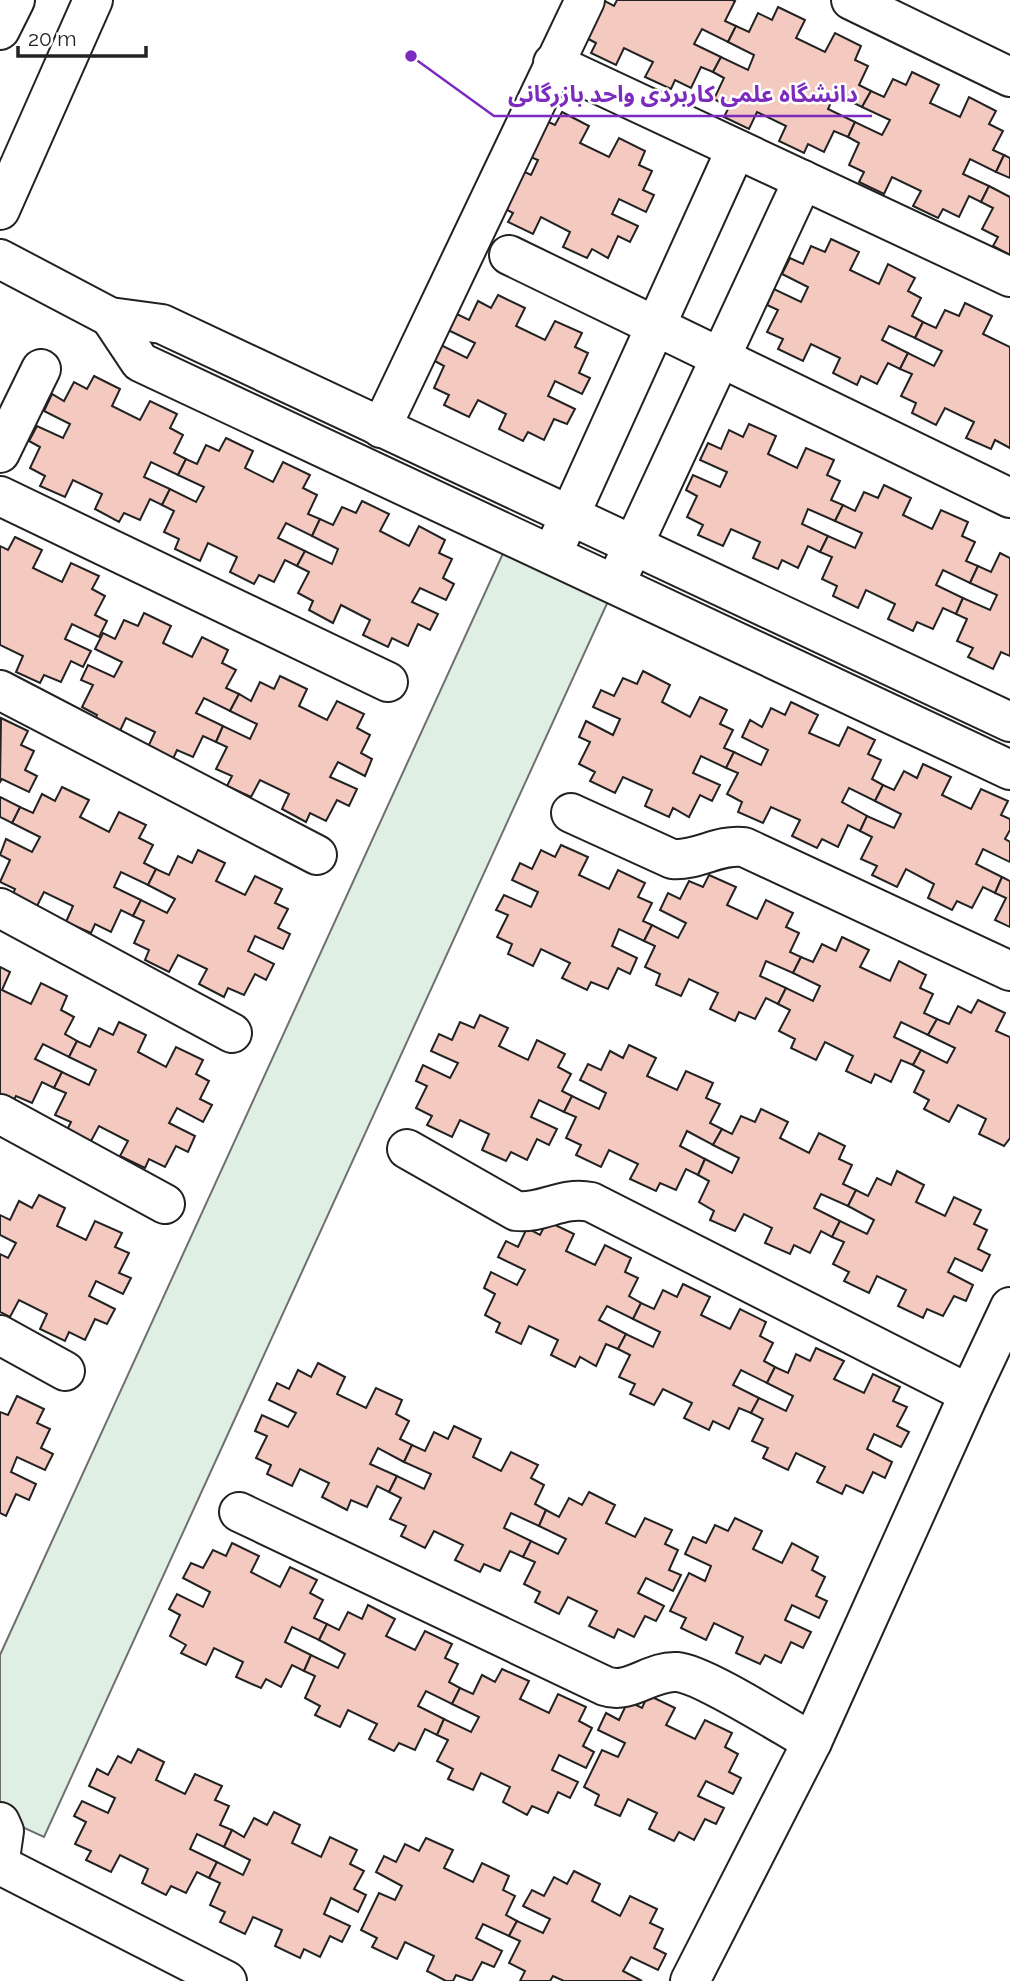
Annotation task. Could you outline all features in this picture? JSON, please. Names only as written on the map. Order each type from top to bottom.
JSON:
[{"type":"street","points":[[0,30],[15,0]]},
{"type":"street","points":[[0,210],[93,0]]},
{"type":"street","points":[[381,428],[474,238],[584,0]]},
{"type":"street","points":[[850,0],[1010,77]]},
{"type":"street","points":[[553,63],[1010,276]]},
{"type":"street","points":[[551,555],[736,149]]},
{"type":"street","points":[[615,585],[803,180]]},
{"type":"street","points":[[509,255],[1010,498]]},
{"type":"street","points":[[0,259],[110,317],[162,324],[1010,722]]},
{"type":"street","points":[[110,317],[140,362],[1010,770]]},
{"type":"street","points":[[0,453],[41,369]]},
{"type":"street","points":[[0,496],[388,682]]},
{"type":"street","points":[[0,690],[317,855]]},
{"type":"street","points":[[571,813],[672,859],[687,860],[730,845],[744,847],[1010,971]]},
{"type":"street","points":[[0,908],[232,1033]]},
{"type":"street","points":[[0,1114],[165,1204]]},
{"type":"street","points":[[407,1149],[516,1211],[528,1212],[574,1199],[591,1202],[969,1394]]},
{"type":"street","points":[[690,1981],[812,1742],[1010,1307]]},
{"type":"street","points":[[0,1335],[65,1371]]},
{"type":"street","points":[[239,1512],[605,1686],[614,1689],[626,1688],[659,1673],[688,1673],[812,1742]]},
{"type":"street","points":[[0,1822],[4,1832],[4,1851],[0,1859]]},
{"type":"street","points":[[0,1865],[227,1981]]},
{"type":"green space","points":[[510,538],[615,586],[44,1837],[0,1817],[0,1655]]},
{"type":"building","points":[[603,0],[614,6],[617,0],[732,0],[735,1],[725,21],[736,26],[728,42],[702,29],[694,44],[721,57],[713,72],[701,67],[691,88],[675,80],[671,89],[645,77],[653,62],[624,48],[616,65],[591,53],[596,43],[581,35]]},
{"type":"building","points":[[778,7],[805,20],[796,38],[825,52],[835,33],[861,46],[855,60],[868,66],[859,85],[871,91],[862,107],[835,94],[828,109],[855,122],[848,137],[834,131],[824,152],[808,144],[804,153],[779,141],[786,126],[757,112],[749,129],[724,117],[729,107],[714,99],[724,78],[713,72],[721,57],[748,70],[754,55],[728,42],[736,26],[749,32],[758,13],[772,20]]},
{"type":"building","points":[[912,72],[939,85],[930,103],[960,117],[969,97],[996,111],[989,124],[1003,131],[993,150],[1004,155],[996,172],[970,159],[963,174],[989,186],[981,202],[969,196],[959,217],[943,209],[938,218],[913,206],[921,191],[892,177],[884,194],[859,182],[864,172],[849,165],[859,143],[848,137],[855,122],[882,135],[890,120],[862,107],[871,91],[884,97],[893,79],[906,85]]},
{"type":"building","points":[[562,112],[589,126],[580,143],[609,157],[619,138],[645,151],[639,165],[652,171],[643,190],[654,195],[646,212],[619,199],[612,214],[638,226],[630,242],[618,236],[608,258],[592,249],[587,258],[563,247],[570,232],[541,217],[533,234],[508,222],[513,213],[498,205],[510,165],[531,175],[538,160],[516,151],[542,119],[555,125]]},
{"type":"building","points":[[1004,155],[1010,158],[1010,178],[996,172]]},
{"type":"building","points":[[989,186],[1010,197],[1010,255],[993,246],[998,237],[982,229],[993,208],[981,202]]},
{"type":"building","points":[[831,239],[859,252],[850,270],[879,284],[888,264],[915,278],[908,291],[921,298],[912,316],[923,322],[915,338],[889,326],[882,340],[908,353],[900,369],[888,363],[877,384],[861,376],[857,385],[833,373],[840,358],[811,344],[803,361],[778,349],[783,339],[767,332],[778,310],[767,305],[774,289],[801,302],[808,287],[782,274],[790,258],[803,264],[811,246],[825,252]]},
{"type":"building","points":[[498,295],[525,308],[516,326],[545,340],[555,321],[582,333],[575,347],[588,353],[579,373],[590,378],[582,394],[555,381],[548,396],[575,409],[567,424],[554,419],[544,440],[528,432],[523,441],[499,429],[506,414],[478,400],[469,417],[444,405],[449,395],[434,388],[444,366],[433,360],[441,345],[467,358],[475,343],[448,330],[457,314],[469,320],[478,301],[491,308]]},
{"type":"building","points":[[965,303],[992,316],[983,334],[1010,347],[1010,448],[995,440],[991,449],[966,438],[974,422],[945,408],[936,425],[912,413],[916,403],[901,396],[912,374],[900,369],[908,353],[934,366],[942,351],[915,338],[923,322],[936,328],[945,310],[959,316]]},
{"type":"building","points":[[94,376],[120,389],[112,406],[140,420],[150,401],[177,414],[170,428],[183,435],[174,453],[186,459],[178,475],[151,462],[144,477],[170,489],[162,505],[150,499],[140,520],[124,513],[119,522],[95,509],[102,494],[73,480],[65,497],[40,486],[45,476],[30,468],[40,447],[29,441],[37,426],[63,438],[70,424],[44,411],[52,394],[64,401],[74,382],[87,389]]},
{"type":"building","points":[[749,424],[776,436],[768,454],[797,468],[806,448],[834,460],[827,475],[840,481],[831,500],[843,505],[835,521],[808,509],[802,524],[828,536],[820,552],[808,546],[798,568],[782,560],[778,569],[753,558],[760,542],[731,529],[723,546],[698,535],[703,525],[687,517],[697,496],[686,490],[693,475],[720,487],[727,472],[700,460],[708,443],[721,449],[729,430],[743,437]]},
{"type":"building","points":[[226,438],[253,451],[245,468],[273,482],[283,462],[310,475],[303,488],[317,495],[308,514],[320,519],[312,536],[286,523],[278,538],[305,551],[297,566],[285,560],[274,582],[259,575],[254,584],[230,572],[237,557],[208,543],[200,561],[175,549],[179,539],[164,532],[174,511],[162,505],[170,489],[196,502],[204,487],[178,475],[186,459],[197,464],[206,445],[219,451]]},
{"type":"building","points":[[884,485],[911,498],[903,515],[932,529],[941,510],[968,522],[962,536],[975,542],[966,561],[978,566],[970,583],[943,570],[936,585],[963,598],[956,614],[943,608],[933,629],[917,622],[913,631],[888,619],[895,604],[866,590],[858,608],[833,596],[837,586],[822,579],[832,557],[820,552],[828,536],[855,548],[862,533],[835,521],[843,505],[855,511],[864,492],[878,498]]},
{"type":"building","points":[[362,501],[389,514],[380,531],[409,546],[419,526],[445,540],[439,553],[452,559],[443,578],[454,584],[446,600],[420,588],[412,602],[438,614],[430,630],[418,624],[408,646],[392,638],[388,647],[363,635],[370,620],[341,605],[333,623],[309,610],[313,601],[298,593],[309,572],[297,566],[305,551],[332,564],[338,549],[312,536],[320,519],[333,525],[342,507],[356,513]]},
{"type":"building","points":[[15,537],[42,550],[33,568],[62,582],[71,563],[99,576],[92,589],[105,596],[95,615],[107,621],[99,637],[72,624],[65,639],[91,651],[83,667],[71,661],[61,682],[44,675],[40,683],[16,672],[23,656],[0,645],[0,546],[8,550]]},
{"type":"building","points":[[1000,553],[1010,558],[1010,656],[1001,652],[993,669],[968,657],[973,648],[957,641],[967,619],[956,614],[963,598],[990,610],[997,595],[970,583],[978,566],[991,572]]},
{"type":"building","points":[[144,613],[171,626],[163,643],[192,657],[202,637],[228,650],[222,663],[236,670],[226,688],[239,694],[230,711],[204,698],[196,713],[223,726],[216,742],[203,736],[193,757],[177,750],[173,759],[148,747],[155,732],[126,718],[118,735],[93,724],[97,715],[82,707],[93,685],[81,680],[88,665],[114,677],[122,662],[95,649],[103,633],[115,639],[124,620],[138,626]]},
{"type":"building","points":[[643,671],[670,685],[662,702],[690,717],[700,697],[727,710],[720,724],[733,730],[724,748],[734,752],[726,768],[701,756],[693,773],[720,785],[712,801],[700,795],[689,817],[673,808],[669,817],[645,806],[652,790],[623,777],[615,793],[590,781],[595,772],[579,764],[590,742],[579,737],[586,721],[613,735],[620,719],[593,707],[601,690],[614,696],[623,678],[637,684]]},
{"type":"building","points":[[280,676],[307,689],[299,706],[327,720],[337,701],[364,714],[357,728],[370,735],[361,753],[372,759],[365,776],[338,762],[330,777],[357,789],[349,806],[337,800],[326,821],[310,813],[306,822],[282,809],[289,794],[260,780],[251,797],[227,786],[232,776],[216,769],[227,747],[216,742],[223,726],[250,739],[257,724],[230,711],[239,694],[251,701],[260,682],[274,689]]},
{"type":"building","points":[[791,702],[818,715],[809,733],[839,746],[848,727],[875,740],[868,754],[881,760],[872,779],[883,785],[875,801],[849,788],[842,802],[867,816],[860,831],[848,825],[838,847],[822,839],[817,848],[792,836],[800,820],[771,807],[763,823],[738,812],[742,802],[727,794],[738,773],[726,768],[734,752],[761,765],[768,750],[742,737],[750,720],[762,727],[771,708],[785,715]]},
{"type":"building","points":[[1,718],[28,731],[21,745],[34,751],[25,770],[37,776],[29,792],[2,779],[0,782]]},
{"type":"building","points":[[923,764],[951,777],[942,795],[971,809],[981,789],[1008,801],[1001,815],[1010,819],[1010,830],[1005,839],[1010,842],[1010,862],[983,849],[976,864],[1002,877],[995,893],[983,887],[972,908],[957,901],[952,910],[928,898],[934,884],[906,869],[897,887],[872,875],[877,866],[861,859],[872,837],[860,831],[867,816],[894,828],[901,814],[875,801],[883,785],[894,790],[904,771],[917,778]]},
{"type":"building","points":[[62,787],[89,800],[80,817],[109,832],[119,812],[146,825],[139,838],[153,845],[144,863],[156,869],[148,885],[121,872],[114,887],[141,900],[133,916],[121,910],[111,932],[95,924],[91,933],[66,922],[73,906],[44,892],[35,910],[11,899],[15,889],[0,882],[10,860],[0,855],[6,839],[32,852],[40,837],[12,823],[20,807],[33,813],[42,794],[55,801]]},
{"type":"building","points":[[0,797],[20,807],[12,823],[0,817]]},
{"type":"building","points":[[561,845],[588,857],[579,875],[609,889],[618,870],[645,883],[638,897],[652,903],[643,921],[652,925],[644,941],[619,929],[612,946],[637,958],[630,974],[618,968],[608,989],[591,982],[587,990],[562,978],[570,963],[541,949],[533,966],[508,954],[512,944],[497,937],[508,915],[496,910],[504,895],[531,907],[538,892],[512,880],[520,863],[532,869],[541,850],[555,857]]},
{"type":"building","points":[[198,850],[225,863],[216,881],[245,895],[255,876],[282,889],[275,903],[288,909],[278,928],[290,934],[283,949],[255,936],[248,951],[274,964],[266,980],[255,974],[244,995],[228,988],[224,997],[199,984],[207,969],[178,955],[169,972],[145,960],[149,950],[134,943],[144,921],[133,916],[141,900],[167,913],[175,899],[148,885],[156,869],[169,875],[178,856],[192,863]]},
{"type":"building","points":[[709,875],[736,887],[727,905],[757,919],[766,900],[793,913],[786,927],[799,933],[790,952],[801,957],[793,973],[766,961],[760,976],[786,988],[778,1004],[766,998],[755,1019],[739,1012],[735,1021],[710,1009],[718,993],[689,979],[681,996],[656,985],[660,974],[645,967],[655,946],[644,941],[652,925],[678,938],[686,923],[660,910],[668,893],[680,899],[689,881],[703,887]]},
{"type":"building","points":[[1002,877],[1010,881],[1010,927],[995,920],[1006,898],[995,893]]},
{"type":"building","points":[[842,937],[869,950],[860,967],[890,981],[899,961],[926,975],[920,988],[933,994],[924,1013],[937,1019],[928,1035],[901,1022],[894,1037],[921,1050],[913,1065],[901,1060],[891,1082],[875,1074],[871,1083],[846,1071],[853,1056],[825,1042],[816,1060],[791,1048],[795,1039],[779,1031],[790,1010],[778,1004],[786,988],[813,1001],[820,986],[793,973],[801,957],[813,962],[822,944],[836,951]]},
{"type":"building","points":[[0,967],[10,972],[2,990],[31,1004],[41,983],[67,996],[61,1010],[74,1017],[65,1034],[77,1041],[69,1057],[43,1044],[35,1059],[62,1072],[54,1088],[42,1082],[32,1103],[16,1096],[11,1105],[0,1099]]},
{"type":"building","points":[[978,1000],[1005,1013],[996,1031],[1010,1037],[1010,1138],[1004,1146],[979,1134],[986,1119],[958,1105],[949,1122],[924,1109],[929,1100],[914,1092],[924,1071],[913,1065],[921,1050],[947,1063],[955,1048],[928,1035],[937,1019],[949,1024],[958,1006],[971,1013]]},
{"type":"building","points":[[480,1015],[508,1028],[499,1046],[528,1060],[537,1040],[565,1054],[558,1067],[571,1074],[562,1091],[572,1096],[564,1112],[539,1100],[531,1117],[557,1129],[549,1145],[537,1139],[527,1160],[511,1152],[506,1161],[482,1150],[489,1134],[460,1120],[452,1137],[427,1125],[432,1116],[416,1108],[427,1086],[416,1081],[423,1065],[450,1078],[458,1063],[431,1051],[439,1034],[452,1040],[460,1022],[474,1028]]},
{"type":"building","points":[[119,1022],[146,1035],[138,1052],[166,1067],[176,1047],[203,1060],[196,1074],[209,1081],[200,1099],[212,1105],[203,1122],[177,1108],[169,1123],[195,1136],[188,1152],[176,1146],[165,1167],[149,1159],[145,1168],[120,1156],[128,1141],[99,1126],[90,1143],[66,1132],[71,1122],[55,1115],[66,1093],[54,1088],[62,1072],[89,1085],[96,1070],[69,1057],[77,1041],[90,1047],[99,1028],[113,1035]]},
{"type":"building","points":[[629,1045],[656,1058],[647,1076],[677,1090],[686,1071],[713,1083],[706,1098],[720,1104],[710,1123],[722,1129],[713,1145],[687,1131],[680,1146],[705,1159],[698,1175],[686,1169],[676,1190],[660,1183],[656,1191],[630,1179],[638,1164],[609,1150],[601,1167],[576,1155],[581,1145],[566,1138],[576,1117],[564,1112],[572,1096],[599,1109],[606,1093],[580,1080],[588,1064],[601,1070],[610,1051],[623,1058]]},
{"type":"building","points":[[761,1109],[788,1122],[780,1138],[809,1153],[819,1133],[845,1146],[839,1159],[852,1165],[843,1184],[856,1190],[848,1206],[821,1194],[814,1208],[840,1221],[832,1237],[821,1231],[810,1253],[794,1245],[790,1254],[765,1243],[772,1228],[744,1214],[735,1231],[710,1220],[714,1211],[699,1202],[709,1181],[698,1175],[705,1159],[732,1173],[739,1158],[713,1145],[722,1129],[732,1134],[741,1116],[755,1122]]},
{"type":"building","points":[[897,1171],[924,1185],[916,1202],[945,1216],[954,1197],[981,1210],[974,1224],[987,1230],[978,1249],[990,1255],[982,1271],[955,1258],[948,1272],[973,1285],[966,1301],[954,1296],[943,1316],[927,1309],[923,1318],[898,1306],[906,1290],[877,1276],[869,1293],[844,1281],[849,1272],[833,1264],[844,1242],[832,1237],[840,1221],[867,1234],[874,1220],[848,1206],[856,1190],[868,1196],[877,1178],[891,1185]]},
{"type":"building","points":[[39,1195],[65,1208],[57,1226],[86,1240],[95,1221],[122,1233],[115,1247],[129,1253],[119,1273],[131,1278],[123,1294],[96,1281],[89,1296],[115,1309],[107,1324],[95,1319],[85,1340],[69,1332],[65,1341],[40,1329],[47,1314],[19,1300],[10,1317],[0,1312],[0,1254],[8,1258],[16,1243],[0,1235],[0,1215],[10,1220],[19,1201],[32,1208]]},
{"type":"building","points":[[547,1221],[574,1234],[566,1251],[595,1265],[605,1245],[631,1258],[625,1272],[638,1278],[629,1296],[641,1303],[633,1319],[607,1306],[599,1320],[626,1334],[618,1349],[606,1344],[596,1366],[580,1357],[575,1367],[551,1355],[558,1340],[529,1326],[521,1344],[496,1332],[500,1323],[485,1315],[495,1294],[484,1288],[491,1272],[517,1285],[525,1270],[498,1257],[506,1241],[518,1247],[527,1228],[540,1235]]},
{"type":"building","points":[[683,1284],[710,1297],[701,1315],[730,1329],[740,1309],[766,1322],[760,1336],[773,1343],[764,1361],[775,1367],[767,1383],[741,1370],[733,1385],[759,1398],[751,1413],[739,1408],[729,1429],[713,1421],[709,1430],[684,1418],[692,1403],[663,1389],[654,1405],[630,1394],[635,1384],[619,1377],[630,1355],[618,1349],[626,1334],[653,1347],[660,1332],[633,1319],[641,1303],[654,1309],[663,1290],[677,1297]]},
{"type":"building","points":[[816,1348],[844,1361],[834,1379],[864,1393],[873,1374],[900,1387],[893,1401],[907,1407],[897,1426],[909,1432],[901,1447],[874,1434],[867,1449],[892,1462],[885,1478],[873,1472],[863,1493],[846,1485],[842,1494],[817,1482],[825,1467],[796,1453],[788,1470],[763,1458],[768,1448],[752,1441],[763,1419],[751,1413],[759,1398],[786,1411],[793,1396],[767,1383],[775,1367],[788,1373],[796,1354],[810,1361]]},
{"type":"building","points":[[318,1363],[345,1377],[337,1394],[366,1408],[376,1388],[402,1400],[396,1414],[409,1421],[400,1439],[412,1445],[404,1462],[378,1448],[370,1464],[397,1476],[389,1492],[377,1486],[367,1507],[351,1500],[347,1510],[322,1497],[329,1483],[300,1469],[292,1486],[267,1474],[271,1465],[256,1458],[267,1436],[255,1431],[262,1415],[288,1427],[296,1413],[269,1400],[277,1383],[289,1389],[298,1370],[311,1377]]},
{"type":"building","points":[[17,1396],[44,1409],[37,1423],[50,1429],[41,1448],[53,1454],[45,1470],[17,1457],[11,1472],[36,1484],[29,1500],[16,1494],[6,1516],[0,1513],[0,1412],[8,1415]]},
{"type":"building","points":[[454,1426],[481,1439],[473,1457],[501,1471],[511,1452],[538,1465],[531,1478],[544,1485],[535,1504],[546,1510],[539,1526],[511,1513],[504,1528],[531,1541],[523,1557],[510,1551],[500,1571],[484,1564],[480,1572],[455,1560],[463,1545],[434,1531],[425,1548],[401,1536],[406,1526],[390,1519],[401,1498],[389,1492],[397,1476],[424,1489],[431,1474],[404,1462],[412,1445],[425,1451],[434,1432],[448,1439]]},
{"type":"building","points":[[589,1492],[615,1505],[606,1523],[635,1537],[645,1518],[672,1530],[665,1544],[678,1550],[669,1570],[681,1575],[673,1591],[646,1578],[638,1593],[664,1606],[656,1621],[645,1616],[634,1637],[618,1629],[614,1638],[589,1626],[597,1611],[568,1597],[559,1614],[535,1602],[540,1592],[524,1584],[535,1562],[523,1557],[531,1541],[558,1554],[566,1539],[539,1526],[546,1510],[559,1517],[569,1498],[582,1505]]},
{"type":"building","points":[[735,1518],[762,1531],[753,1549],[782,1563],[792,1543],[818,1557],[812,1570],[825,1577],[816,1596],[827,1601],[819,1618],[792,1605],[785,1620],[811,1632],[803,1648],[791,1642],[781,1663],[765,1655],[760,1664],[736,1653],[743,1637],[714,1623],[706,1640],[681,1628],[686,1618],[670,1611],[689,1573],[705,1581],[711,1566],[685,1554],[693,1537],[706,1543],[715,1525],[728,1531]]},
{"type":"building","points":[[232,1543],[259,1556],[251,1572],[280,1587],[290,1567],[317,1580],[310,1593],[323,1600],[314,1618],[327,1624],[319,1640],[292,1627],[285,1642],[311,1655],[304,1671],[292,1665],[281,1687],[266,1679],[261,1688],[236,1677],[243,1662],[214,1648],[206,1665],[181,1653],[186,1645],[170,1636],[180,1615],[169,1609],[177,1594],[203,1607],[210,1592],[183,1578],[191,1563],[203,1568],[213,1550],[226,1556]]},
{"type":"building","points":[[368,1605],[395,1619],[386,1636],[415,1650],[425,1631],[452,1644],[445,1658],[458,1664],[449,1682],[460,1688],[452,1704],[426,1691],[418,1706],[444,1719],[437,1735],[425,1729],[415,1750],[399,1743],[394,1751],[369,1739],[377,1724],[348,1710],[340,1727],[315,1715],[320,1706],[305,1698],[315,1676],[304,1671],[311,1655],[338,1668],[345,1654],[319,1640],[327,1624],[339,1630],[348,1612],[362,1619]]},
{"type":"building","points":[[502,1669],[529,1681],[520,1699],[549,1713],[558,1694],[586,1707],[579,1721],[592,1728],[583,1746],[594,1752],[586,1768],[559,1755],[552,1770],[578,1782],[570,1798],[558,1792],[548,1813],[532,1806],[527,1815],[503,1802],[510,1787],[481,1773],[473,1790],[448,1779],[453,1769],[437,1761],[448,1740],[437,1735],[444,1719],[471,1732],[479,1717],[452,1704],[460,1688],[473,1694],[482,1675],[495,1682]]},
{"type":"building","points":[[648,1695],[675,1708],[666,1725],[695,1739],[705,1720],[732,1733],[725,1747],[738,1754],[729,1772],[741,1778],[733,1794],[706,1781],[698,1796],[724,1808],[716,1824],[705,1819],[694,1840],[679,1832],[674,1841],[649,1829],[657,1813],[628,1799],[620,1816],[595,1805],[599,1795],[584,1787],[602,1750],[618,1757],[625,1743],[598,1730],[606,1713],[619,1720],[628,1701],[642,1708]]},
{"type":"building","points":[[138,1749],[164,1762],[156,1780],[185,1794],[195,1774],[222,1786],[215,1800],[229,1806],[220,1825],[232,1830],[224,1847],[197,1834],[190,1849],[217,1862],[209,1878],[197,1872],[186,1893],[171,1886],[166,1895],[142,1883],[148,1869],[120,1855],[111,1872],[86,1860],[91,1851],[75,1844],[86,1822],[74,1816],[82,1801],[108,1813],[115,1798],[89,1786],[97,1769],[108,1775],[118,1756],[131,1763]]},
{"type":"building","points":[[274,1812],[300,1825],[292,1843],[321,1857],[330,1837],[357,1850],[350,1864],[364,1871],[354,1889],[366,1895],[358,1912],[331,1898],[324,1914],[350,1926],[342,1942],[330,1936],[320,1957],[304,1949],[300,1958],[275,1946],[282,1930],[253,1917],[245,1934],[220,1922],[225,1912],[210,1905],[220,1883],[209,1878],[217,1862],[243,1875],[250,1860],[224,1847],[232,1830],[244,1837],[254,1818],[267,1825]]},
{"type":"building","points":[[426,1838],[453,1850],[444,1868],[473,1882],[482,1863],[509,1876],[503,1890],[515,1896],[506,1915],[517,1921],[509,1936],[483,1924],[476,1938],[502,1951],[494,1967],[482,1962],[472,1981],[456,1975],[453,1981],[446,1981],[427,1971],[434,1956],[405,1942],[397,1959],[372,1947],[377,1938],[361,1930],[379,1893],[395,1900],[402,1886],[376,1872],[384,1856],[396,1862],[405,1844],[419,1851]]},
{"type":"building","points":[[574,1871],[600,1884],[592,1901],[620,1916],[630,1896],[657,1909],[650,1923],[663,1929],[654,1948],[666,1954],[658,1970],[631,1957],[623,1971],[642,1981],[564,1981],[553,1976],[550,1981],[520,1981],[525,1971],[509,1963],[520,1941],[509,1936],[517,1921],[543,1933],[550,1919],[523,1906],[532,1890],[544,1896],[554,1877],[567,1884]]},
{"type":"place","name":"دانشگاه علمی کاربردی واحد بازرگانی","points":[[411,56]]}]
